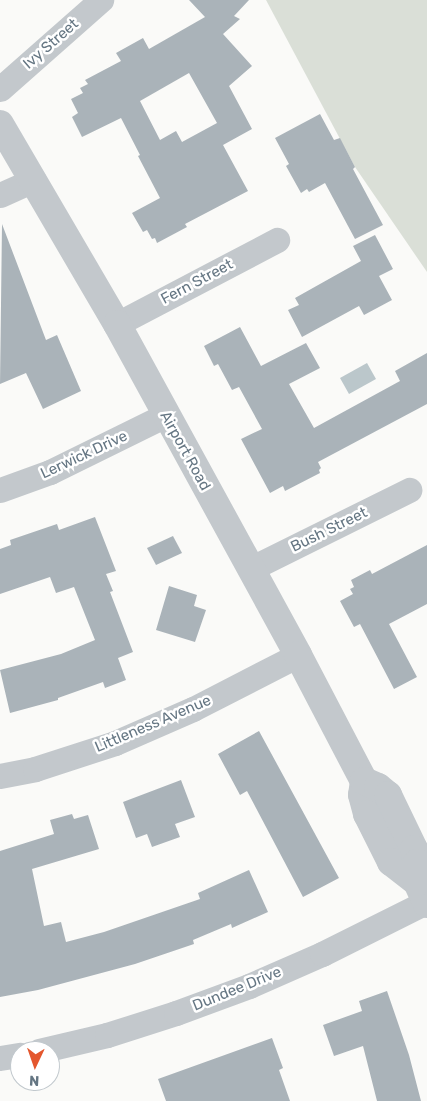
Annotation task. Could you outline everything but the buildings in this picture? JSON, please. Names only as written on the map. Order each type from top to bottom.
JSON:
[{"type":"street","name":"Ivy Street","points":[[0,89],[101,0]]},
{"type":"street","name":"Airport Road","points":[[0,124],[116,324],[298,655],[364,781],[362,795],[367,814],[391,862],[404,870],[423,896]]},
{"type":"street","points":[[0,195],[34,180]]},
{"type":"street","name":"Fern Street","points":[[116,324],[277,240]]},
{"type":"street","name":"Lerwick Drive","points":[[0,490],[50,472],[166,415]]},
{"type":"street","name":"Bush Street","points":[[250,569],[409,490]]},
{"type":"street","name":"Littleness Avenue","points":[[0,776],[35,769],[115,743],[193,709],[298,655]]},
{"type":"street","name":"Dundee Drive","points":[[60,1046],[159,1019],[249,986],[322,954],[423,896]]},
{"type":"shaded area","points":[[266,0],[427,0],[427,272],[355,167]]},
{"type":"shaded area","points":[[367,363],[376,379],[349,394],[340,378]]}]
